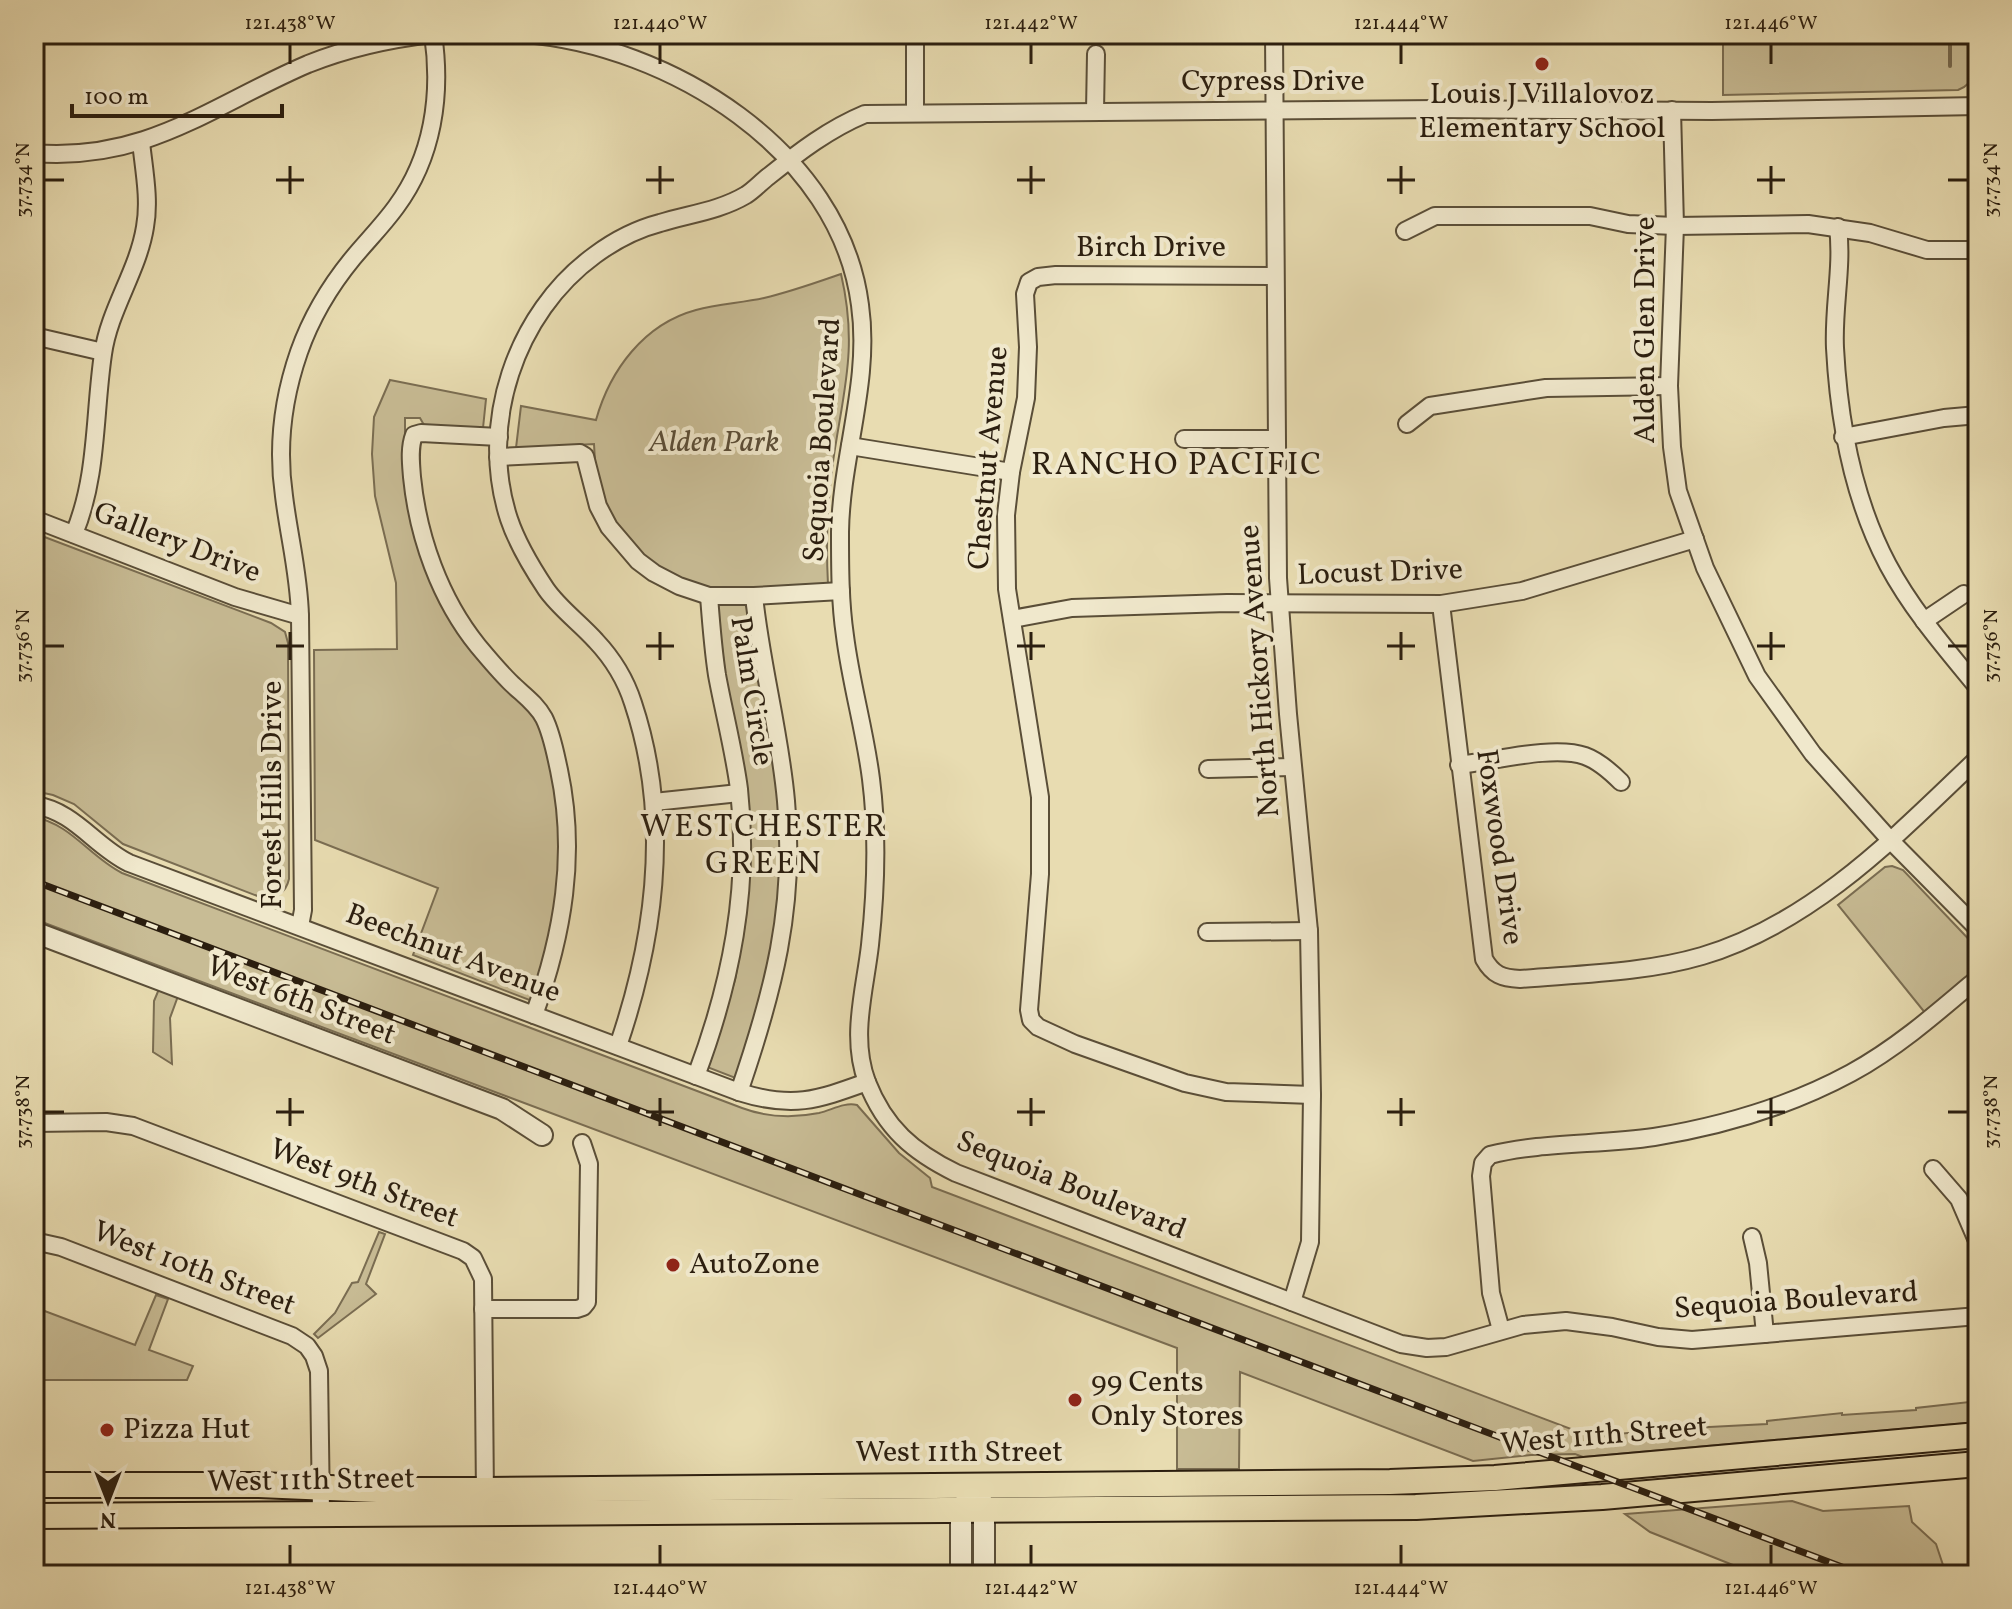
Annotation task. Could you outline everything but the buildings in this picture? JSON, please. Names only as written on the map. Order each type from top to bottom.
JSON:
[{"type":"main road","name":"West 11th Street","points":[[485,1501],[977,1485],[1454,1480],[1978,1435]]},
{"type":"main road","name":"West 11th Street","points":[[34,1516],[321,1500],[972,1509],[1366,1508],[1602,1497],[1978,1464]]},
{"type":"main road","name":"West 11th Street","points":[[34,1485],[245,1484],[321,1500]]},
{"type":"street","points":[[34,153],[88,151],[141,142],[196,121],[306,65],[338,53],[432,34]]},
{"type":"street","name":"Forest Hills Drive","points":[[300,926],[303,910],[299,580],[282,479],[282,432],[299,353],[318,308],[354,257],[395,208],[418,169],[428,142],[437,97],[432,34]]},
{"type":"street","name":"Sequoia Boulevard","points":[[524,34],[600,41],[674,77],[726,107],[791,161],[826,205],[841,238],[860,305],[862,361],[840,527],[841,591],[845,635],[871,782],[874,827],[874,907],[858,1031],[867,1082],[897,1133],[925,1158],[956,1173],[1401,1344],[1427,1348],[1446,1347],[1523,1325],[1566,1321],[1692,1340],[1978,1316]]},
{"type":"street","points":[[915,34],[915,113]]},
{"type":"street","name":"North Hickory Avenue","points":[[1274,34],[1275,439],[1281,603],[1292,767],[1309,931],[1312,1095],[1310,1242],[1292,1302]]},
{"type":"street","points":[[1095,111],[1096,54]]},
{"type":"street","name":"Cypress Drive","points":[[791,161],[839,125],[865,114],[1978,106]]},
{"type":"street","name":"Alden Glen Drive","points":[[1672,110],[1675,226],[1669,386],[1672,447],[1678,491],[1705,568],[1757,676],[1813,754],[1891,841],[1978,929]]},
{"type":"street","points":[[74,534],[90,483],[103,352],[110,323],[146,227],[147,200],[141,142]]},
{"type":"street","points":[[618,1046],[636,991],[649,931],[656,861],[654,802],[633,703],[622,677],[598,642],[547,591],[519,543],[504,497],[498,457],[502,403],[520,346],[542,310],[561,284],[594,256],[626,236],[656,223],[723,207],[748,194],[791,161]]},
{"type":"street","points":[[1405,231],[1435,216],[1590,216],[1628,224],[1675,226],[1808,224],[1838,227],[1927,250],[1978,250]]},
{"type":"street","points":[[1838,227],[1841,251],[1835,346],[1843,437],[1860,495],[1888,565],[1924,621],[1978,688]]},
{"type":"street","name":"Birch Drive","points":[[1029,282],[1038,277],[1056,275],[1275,276]]},
{"type":"street","name":"Chestnut Avenue","points":[[1029,282],[1025,294],[1028,347],[1026,398],[1006,515],[1012,619],[1040,797],[1040,874],[1029,1010],[1031,1020],[1038,1027],[1075,1044],[1185,1083],[1226,1092],[1312,1095]]},
{"type":"street","points":[[34,336],[103,352]]},
{"type":"street","points":[[1407,424],[1430,406],[1546,388],[1669,386]]},
{"type":"street","points":[[1843,437],[1944,418],[1978,415]]},
{"type":"street","points":[[499,437],[414,435],[411,465],[414,495],[427,550],[448,598],[475,642],[542,715],[551,734],[557,760],[568,839],[565,896],[556,946],[534,1015]]},
{"type":"street","points":[[1184,439],[1275,439]]},
{"type":"street","points":[[850,446],[1011,472]]},
{"type":"street","name":"Palm Circle","points":[[498,457],[580,453],[585,456],[598,506],[622,545],[654,573],[709,596],[717,672],[739,793],[742,869],[733,956],[716,1025],[696,1076]]},
{"type":"street","name":"Gallery Drive","points":[[34,519],[235,597],[300,616]]},
{"type":"street","name":"Locust Drive","points":[[1012,619],[1072,608],[1281,603],[1441,604],[1522,591],[1695,539]]},
{"type":"street","points":[[709,596],[841,591]]},
{"type":"street","points":[[1924,621],[1964,594]]},
{"type":"street","points":[[739,1092],[774,983],[787,899],[788,868],[783,774],[761,660],[754,596]]},
{"type":"street","name":"Foxwood Drive","points":[[1441,604],[1484,959],[1491,971],[1502,978],[1632,970],[1699,957],[1739,943],[1775,926],[1828,891],[1891,841],[1978,758]]},
{"type":"street","points":[[1459,765],[1560,752],[1585,756],[1604,766],[1621,782]]},
{"type":"street","points":[[1208,769],[1292,767]]},
{"type":"street","points":[[654,802],[739,793]]},
{"type":"street","name":"Beechnut Avenue","points":[[34,805],[64,814],[105,848],[129,863],[763,1100],[790,1103],[819,1099],[867,1082]]},
{"type":"street","points":[[1207,932],[1309,931]]},
{"type":"street","name":"West 6th Street","points":[[34,932],[502,1109],[542,1135]]},
{"type":"street","points":[[1501,1330],[1491,1293],[1481,1176],[1483,1163],[1490,1155],[1656,1136],[1739,1118],[1787,1103],[1851,1073],[1887,1050],[1978,978]]},
{"type":"street","name":"West 9th Street","points":[[34,1123],[106,1122],[133,1126],[463,1251],[473,1258],[480,1269],[483,1309],[485,1501]]},
{"type":"street","points":[[483,1309],[577,1309],[587,1302],[589,1164],[582,1143]]},
{"type":"street","points":[[1933,1169],[1959,1199],[1978,1243]]},
{"type":"street","points":[[1752,1237],[1758,1263],[1765,1334]]},
{"type":"street","name":"West 10th Street","points":[[34,1241],[61,1247],[272,1327],[307,1346],[319,1371],[321,1500]]},
{"type":"street","points":[[961,1575],[977,1485]]},
{"type":"street","points":[[972,1509],[984,1575]]},
{"type":"green space","points":[[1723,34],[1976,34],[1977,59],[1971,80],[1958,90],[1723,95]]},
{"type":"green space","name":"Alden Park","points":[[841,274],[849,326],[849,350],[829,498],[828,585],[726,590],[694,585],[677,578],[632,545],[610,515],[598,486],[594,444],[516,448],[521,406],[596,420],[620,367],[660,326],[696,310],[774,296]]},
{"type":"green space","points":[[390,380],[486,399],[483,428],[424,425],[420,418],[405,418],[405,452],[422,553],[541,726],[556,787],[559,812],[558,902],[532,1001],[413,955],[438,888],[315,840],[314,650],[397,649],[396,583],[375,496],[372,454],[374,417]]},
{"type":"green space","points":[[34,533],[271,623],[285,632],[288,643],[289,879],[279,894],[260,897],[123,844],[74,804],[34,791]]},
{"type":"green space","points":[[719,604],[745,604],[748,609],[775,767],[782,836],[777,934],[738,1079],[707,1067],[735,980],[745,924],[749,870]]},
{"type":"green space","points":[[34,817],[59,826],[122,873],[742,1108],[770,1115],[800,1116],[857,1105],[899,1153],[930,1178],[932,1187],[1592,1437],[1690,1426],[1767,1424],[1767,1421],[1842,1413],[1916,1410],[1978,1401],[1978,1422],[1583,1457],[1575,1454],[1531,1455],[1473,1461],[1240,1372],[1239,1469],[1177,1469],[1177,1348],[34,919]]},
{"type":"green space","points":[[1885,867],[1903,870],[1978,949],[1978,968],[1926,1014],[1838,905]]},
{"type":"green space","points":[[159,989],[178,996],[170,1018],[172,1064],[153,1052],[154,1001]]},
{"type":"green space","points":[[379,1232],[385,1234],[366,1284],[376,1294],[318,1338],[314,1334],[335,1313],[352,1283],[358,1282]]},
{"type":"green space","points":[[156,1295],[168,1299],[149,1350],[193,1366],[187,1380],[34,1380],[34,1307],[135,1345]]},
{"type":"green space","points":[[1792,1501],[1823,1511],[1909,1506],[1912,1522],[1936,1544],[1945,1571],[1955,1575],[1758,1575],[1650,1532],[1625,1514]]},
{"type":"waterway","points":[[1950,34],[1950,66]]},
{"type":"waterway","points":[[1971,135],[1978,148]]},
{"type":"railway","points":[[34,881],[1863,1575]]},
{"type":"place","name":"Louis J Villalovoz Elementary School","points":[[1542,64]]},
{"type":"place","name":"AutoZone","points":[[673,1265]]},
{"type":"place","name":"99 Cents Only Stores","points":[[1075,1400]]},
{"type":"place","name":"Pizza Hut","points":[[107,1430]]},
{"type":"district","name":"RANCHO PACIFIC","points":[[1177,466]]},
{"type":"district","name":"WESTCHESTER GREEN","points":[[764,846]]}]
